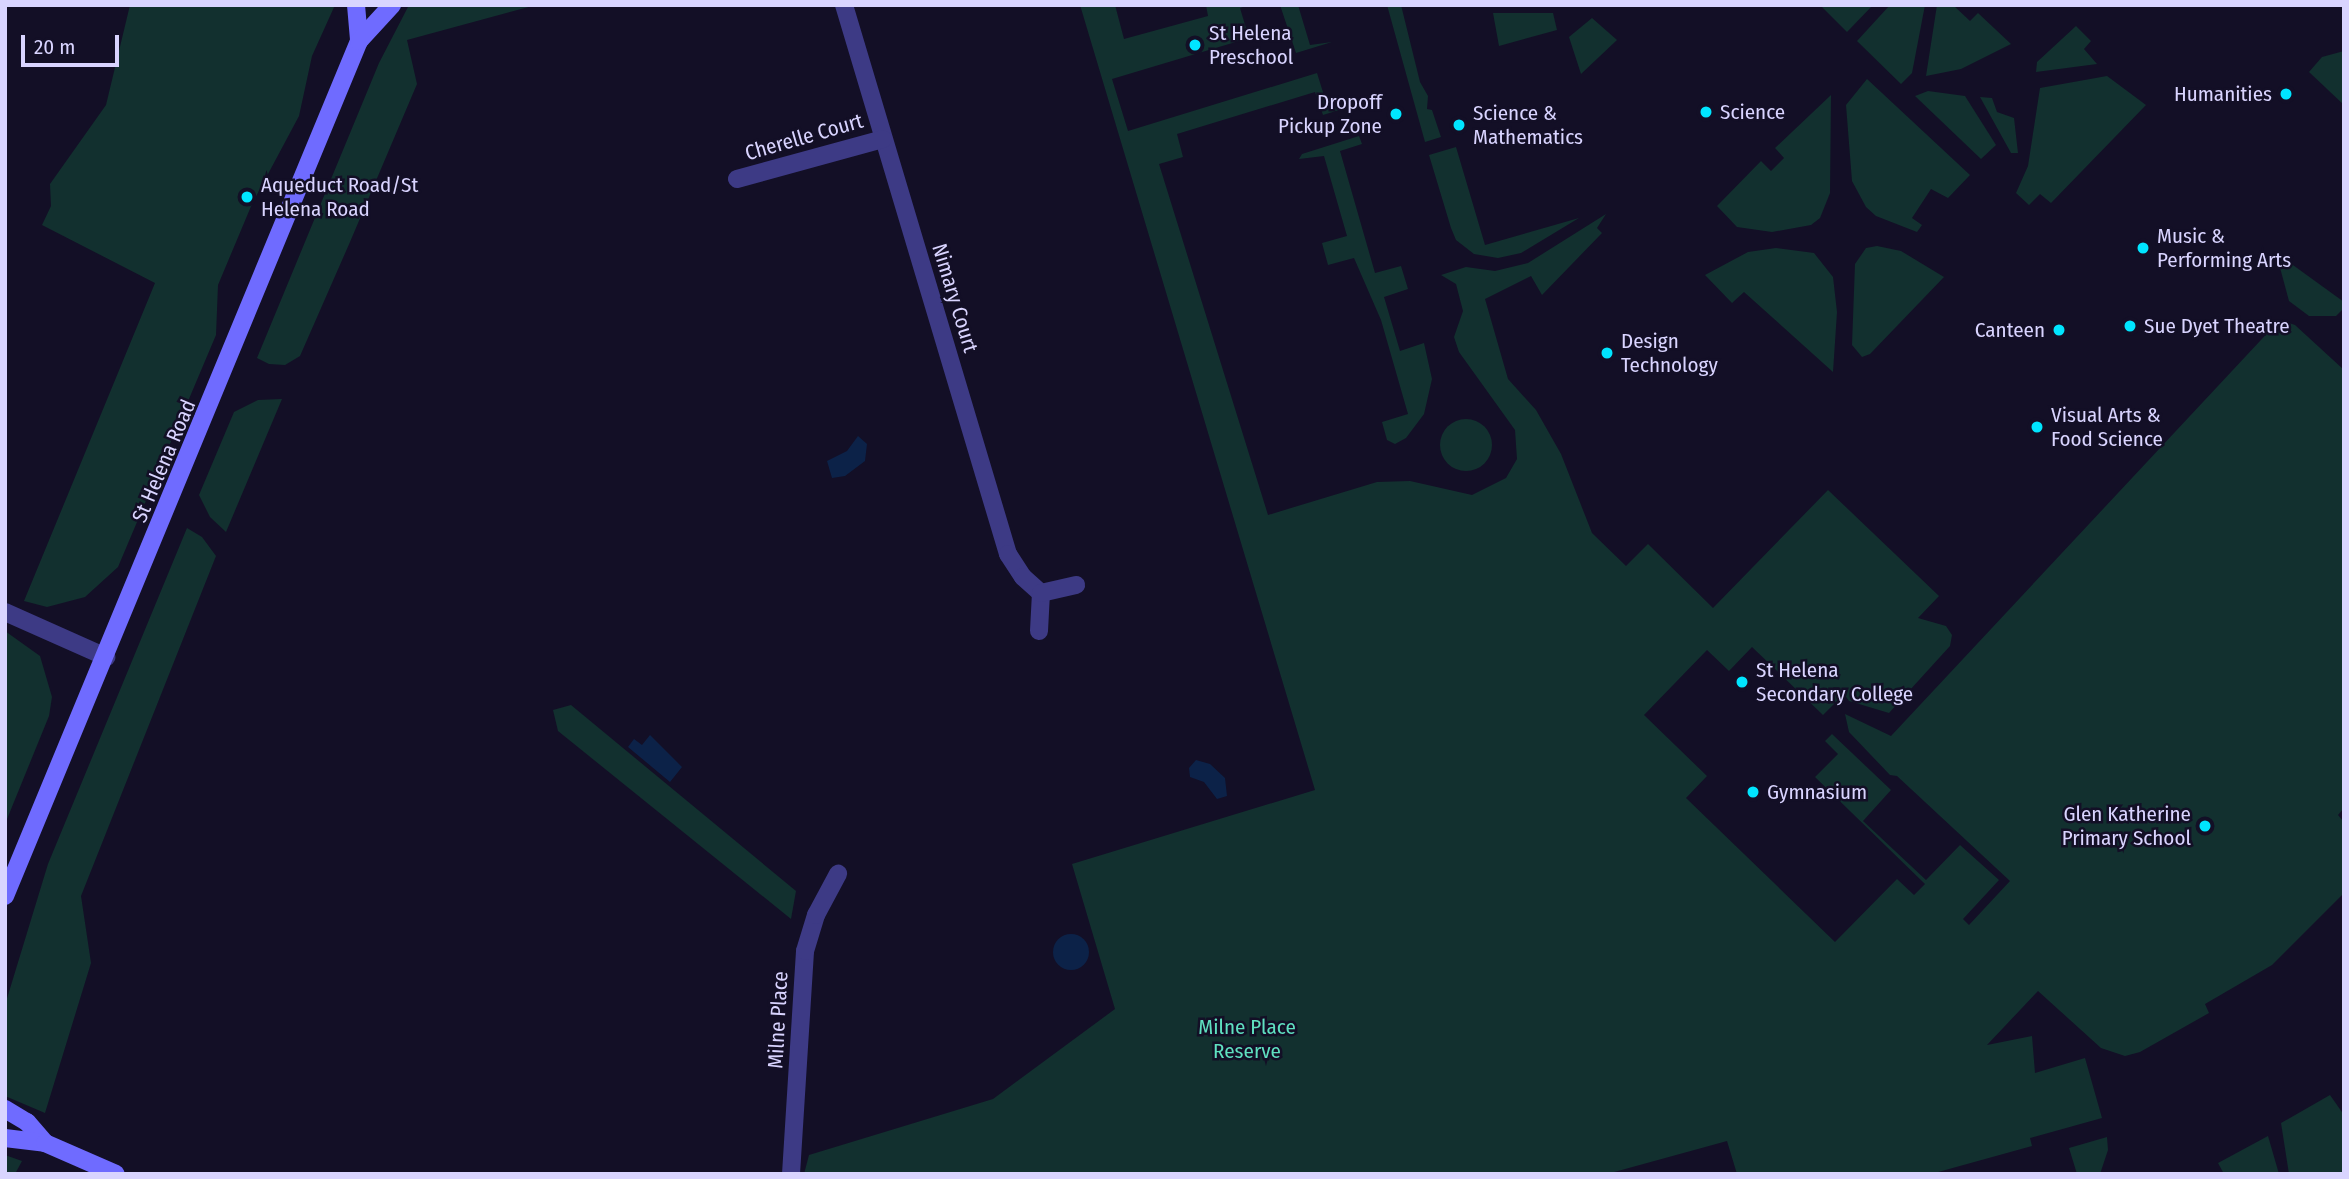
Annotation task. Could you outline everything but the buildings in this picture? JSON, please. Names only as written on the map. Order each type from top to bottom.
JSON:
[{"type":"main road","name":"St Helena Road","points":[[356,5],[359,41]]},
{"type":"main road","name":"St Helena Road","points":[[5,896],[359,41],[392,5]]},
{"type":"main road","points":[[5,1109],[27,1122],[45,1143]]},
{"type":"main road","points":[[5,1138],[45,1143],[116,1174]]},
{"type":"street","name":"Nimary Court","points":[[844,5],[1008,554],[1023,577],[1041,593]]},
{"type":"street","name":"Cherelle Court","points":[[737,179],[883,139]]},
{"type":"street","points":[[1038,631],[1041,593],[1076,584]]},
{"type":"street","points":[[5,612],[106,657]]},
{"type":"street","name":"Milne Place","points":[[791,1174],[805,950],[816,915],[838,874]]},
{"type":"green space","points":[[130,5],[335,5],[312,56],[299,116],[252,204],[218,285],[216,335],[118,567],[85,597],[47,607],[24,601],[155,283],[42,225],[51,206],[50,184],[106,105]]},
{"type":"green space","points":[[409,5],[536,5],[407,40],[417,84],[350,242],[300,356],[285,365],[269,364],[257,358],[379,63]]},
{"type":"green space","name":"Milne Place Reserve","points":[[1080,5],[1115,5],[1124,39],[1208,16],[1206,5],[1249,5],[1240,8],[1249,38],[1112,79],[1128,131],[1317,73],[1327,105],[1352,100],[1352,106],[1323,115],[1315,92],[1177,134],[1183,157],[1159,164],[1268,515],[1377,482],[1410,481],[1472,495],[1506,478],[1517,459],[1515,430],[1459,352],[1454,337],[1463,311],[1456,284],[1441,275],[1466,267],[1495,271],[1528,263],[1606,214],[1597,228],[1602,233],[1542,295],[1531,276],[1485,299],[1508,379],[1536,410],[1561,454],[1592,533],[1626,566],[1648,544],[1713,608],[1828,490],[1939,596],[1918,618],[1946,626],[1952,635],[1950,646],[1889,713],[1849,701],[1844,694],[1823,715],[1752,647],[1729,671],[1707,650],[1644,715],[1707,776],[1686,798],[1835,942],[1897,879],[1914,895],[1925,884],[1815,777],[1838,754],[1825,741],[1832,734],[1891,790],[1863,821],[1926,880],[1960,845],[1999,880],[1963,919],[1969,925],[2010,881],[1897,776],[1890,775],[1849,732],[1845,714],[1891,736],[2274,326],[2283,321],[2295,325],[2344,370],[2344,808],[2338,815],[2344,822],[2344,893],[2272,965],[2205,1004],[2209,1013],[2140,1052],[2125,1056],[2101,1048],[2038,991],[1987,1045],[2032,1036],[2035,1073],[2085,1058],[2102,1118],[2030,1138],[2032,1146],[1931,1174],[1737,1174],[1727,1141],[1607,1174],[804,1174],[809,1155],[993,1099],[1115,1009],[1072,864],[1315,790]]},
{"type":"green space","points":[[1280,5],[1298,5],[1310,45],[1332,42],[1296,53]]},
{"type":"green space","points":[[1387,5],[1401,5],[1420,82],[1428,96],[1427,109],[1432,110],[1441,137],[1425,142]]},
{"type":"green space","points":[[1820,5],[1873,5],[1847,32]]},
{"type":"green space","points":[[1890,5],[1925,5],[1912,73],[1901,84],[1857,41]]},
{"type":"green space","points":[[1937,5],[1953,5],[1970,21],[1978,13],[2011,44],[1961,69],[1926,76]]},
{"type":"green space","points":[[1493,13],[1553,13],[1557,30],[1499,46]]},
{"type":"green space","points":[[1592,18],[1617,40],[1581,74],[1569,37]]},
{"type":"green space","points":[[2076,26],[2091,41],[2084,49],[2097,64],[2036,72],[2037,62]]},
{"type":"green space","points":[[2344,51],[2344,105],[2309,72],[2322,57]]},
{"type":"green space","points":[[2107,76],[2146,105],[2051,203],[2040,194],[2029,205],[2016,193],[2028,166],[2040,88]]},
{"type":"green space","points":[[1867,79],[1970,175],[1948,198],[1931,189],[1912,218],[1922,225],[1917,232],[1876,216],[1866,207],[1852,181],[1846,105]]},
{"type":"green space","points":[[1928,91],[1965,96],[1996,145],[1981,159],[1915,96]]},
{"type":"green space","points":[[1831,95],[1830,193],[1820,218],[1811,225],[1772,232],[1737,227],[1717,206],[1761,161],[1771,171],[1784,158],[1775,148]]},
{"type":"green space","points":[[1980,97],[1992,98],[1997,112],[2014,118],[2018,153],[2011,153]]},
{"type":"green space","points":[[1359,136],[1362,144],[1340,151],[1375,273],[1401,266],[1408,289],[1384,297],[1400,351],[1424,343],[1432,379],[1424,414],[1406,438],[1395,444],[1387,440],[1382,422],[1408,414],[1381,320],[1354,258],[1328,265],[1322,243],[1347,236],[1324,156],[1299,159],[1302,154]]},
{"type":"green space","points":[[1456,147],[1485,245],[1579,218],[1521,253],[1498,258],[1474,254],[1456,240],[1429,155]]},
{"type":"green space","points":[[1877,246],[1901,251],[1944,277],[1870,354],[1862,357],[1852,345],[1855,264],[1866,248]]},
{"type":"green space","points":[[1776,248],[1814,253],[1833,277],[1837,312],[1833,372],[1744,292],[1732,303],[1705,275],[1748,252]]},
{"type":"green space","points":[[2282,257],[2344,302],[2344,308],[2336,316],[2309,316],[2289,301],[2279,264]]},
{"type":"green space","points":[[282,399],[226,532],[210,517],[199,495],[234,412],[258,400]]},
{"type":"green space","points":[[1466,419],[1476,421],[1484,427],[1490,435],[1490,455],[1484,463],[1476,469],[1466,471],[1456,469],[1448,463],[1442,455],[1440,445],[1442,435],[1448,427],[1456,421]]},
{"type":"green space","points":[[187,528],[202,537],[216,556],[81,896],[91,963],[45,1113],[5,1096],[5,1005],[48,864]]},
{"type":"green space","points":[[5,631],[40,656],[52,697],[49,716],[5,824]]},
{"type":"green space","points":[[571,705],[796,891],[791,919],[558,731],[553,710]]},
{"type":"green space","points":[[2330,1095],[2344,1115],[2344,1174],[2289,1174],[2281,1123]]},
{"type":"green space","points":[[2268,1136],[2279,1174],[2224,1174],[2218,1163]]},
{"type":"green space","points":[[2107,1137],[2108,1150],[2100,1174],[2077,1174],[2069,1148]]},
{"type":"green space","points":[[5,1155],[22,1161],[15,1174],[5,1174]]},
{"type":"water","points":[[858,436],[867,444],[865,461],[845,476],[832,478],[827,461],[847,451]]},
{"type":"water","points":[[650,735],[682,767],[670,782],[628,747],[634,739],[642,745]]},
{"type":"water","points":[[1196,760],[1210,764],[1225,778],[1227,796],[1217,799],[1204,782],[1190,777],[1189,768]]},
{"type":"water","points":[[1071,934],[1084,939],[1089,952],[1084,965],[1071,970],[1058,965],[1053,952],[1058,939]]},
{"type":"place","name":"St Helena Preschool","points":[[1195,45]]},
{"type":"place","name":"Humanities","points":[[2286,94]]},
{"type":"place","name":"Science","points":[[1706,112]]},
{"type":"place","name":"Dropoff Pickup Zone","points":[[1396,114]]},
{"type":"place","name":"Science & Mathematics","points":[[1459,125]]},
{"type":"place","name":"Aqueduct Road/St Helena Road","points":[[247,197]]},
{"type":"place","name":"Music & Performing Arts","points":[[2143,248]]},
{"type":"place","name":"Sue Dyet Theatre","points":[[2130,326]]},
{"type":"place","name":"Canteen","points":[[2059,330]]},
{"type":"place","name":"Design Technology","points":[[1607,353]]},
{"type":"place","name":"Visual Arts & Food Science","points":[[2037,427]]},
{"type":"place","name":"St Helena Secondary College","points":[[1742,682]]},
{"type":"place","name":"Gymnasium","points":[[1753,792]]},
{"type":"place","name":"Glen Katherine Primary School","points":[[2205,826]]}]
